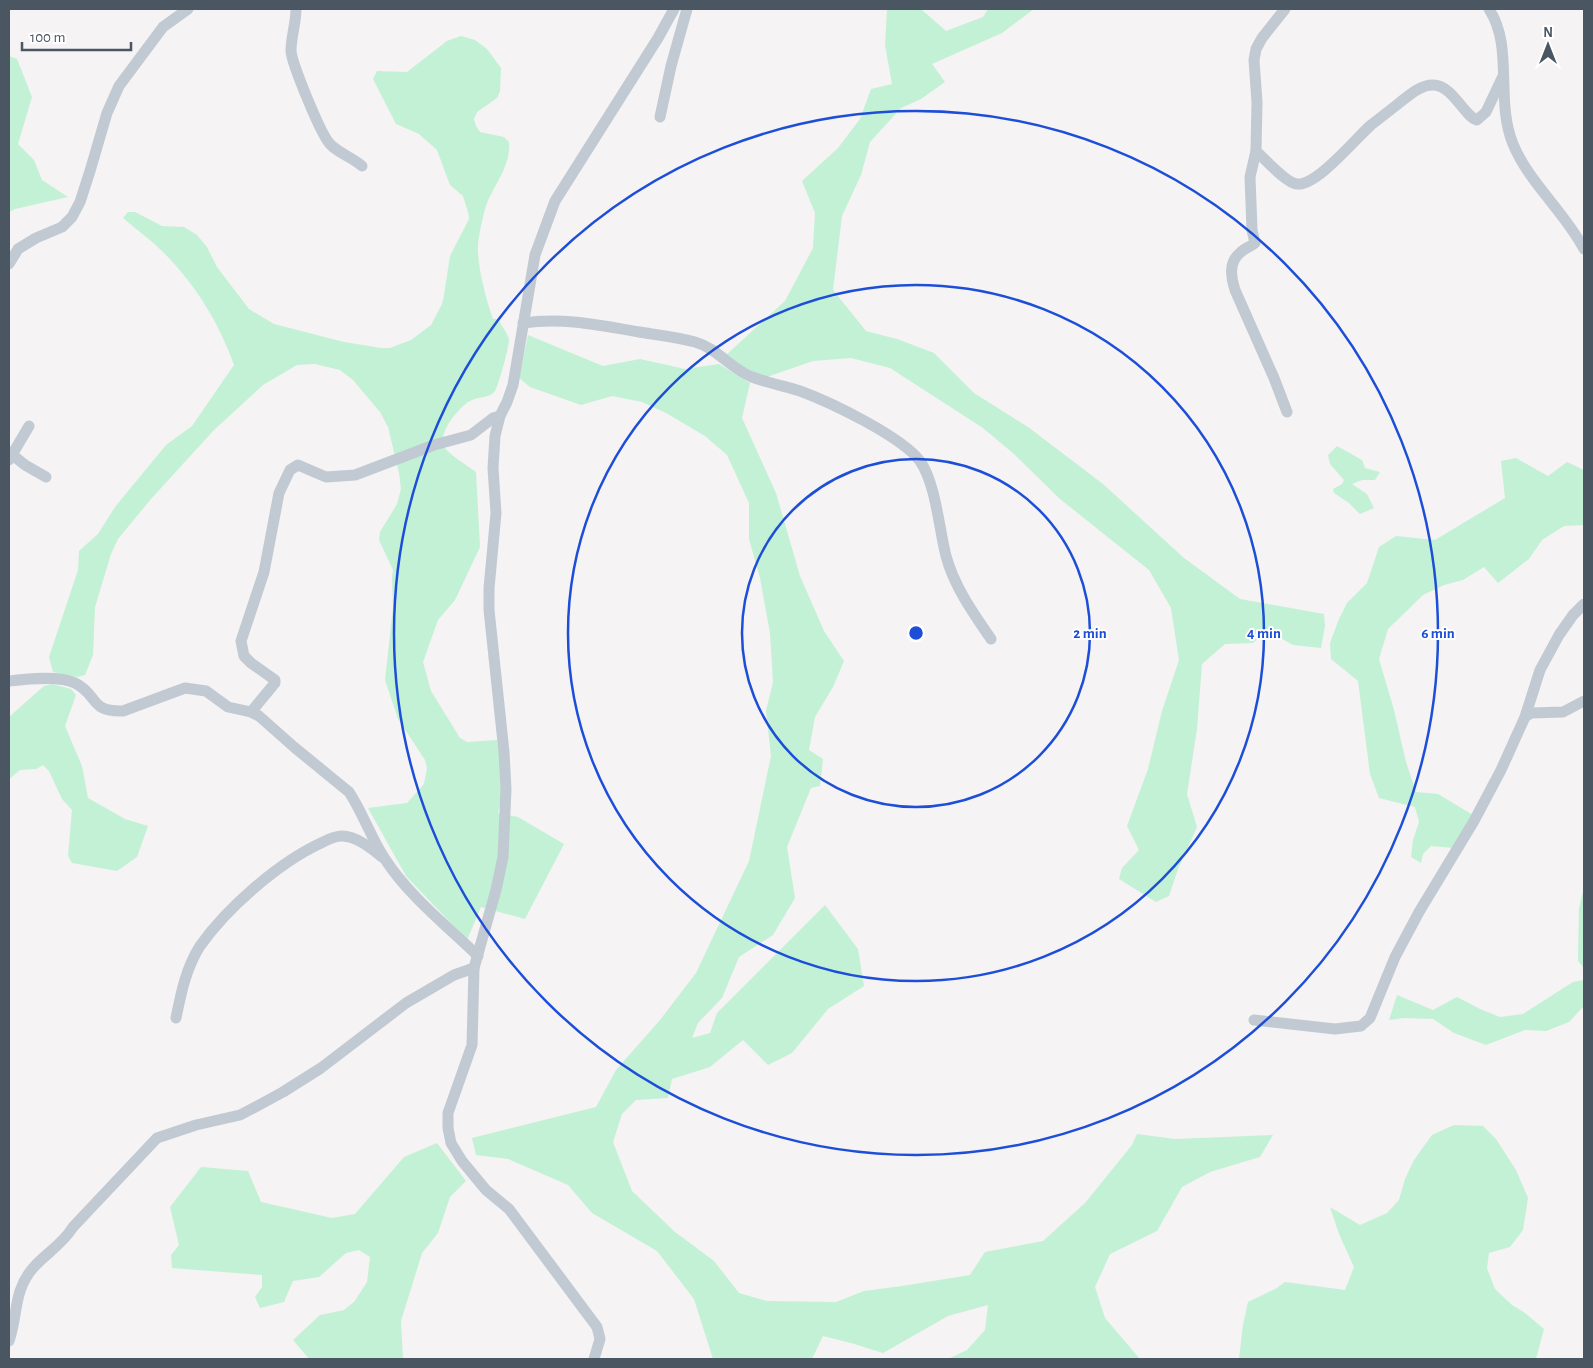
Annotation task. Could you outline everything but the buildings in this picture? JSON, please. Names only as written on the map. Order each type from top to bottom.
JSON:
[{"type":"street","points":[[9,264],[18,249],[36,238],[62,227],[72,217],[80,202],[107,113],[120,86],[163,27],[188,9]]},
{"type":"street","points":[[296,9],[292,55],[315,116],[328,143],[362,166]]},
{"type":"street","points":[[594,1359],[600,1338],[597,1327],[509,1210],[486,1190],[462,1161],[451,1143],[448,1128],[448,1112],[472,1045],[474,968],[500,874],[506,819],[504,752],[489,610],[489,588],[496,513],[493,468],[495,436],[500,416],[513,385],[522,322],[535,255],[555,201],[658,38],[674,9]]},
{"type":"street","points":[[660,117],[671,66],[687,9]]},
{"type":"street","points":[[1286,9],[1262,38],[1256,49],[1254,60],[1257,102],[1256,151],[1250,177],[1252,230],[1255,243],[1242,250],[1235,258],[1231,268],[1231,278],[1245,316],[1274,378],[1287,412]]},
{"type":"street","points":[[1489,9],[1496,20],[1502,41],[1504,103],[1507,126],[1513,144],[1530,175],[1568,224],[1584,249]]},
{"type":"street","points":[[1256,151],[1289,180],[1296,184],[1304,183],[1316,177],[1338,159],[1372,124],[1419,89],[1432,84],[1444,88],[1470,116],[1477,120],[1486,112],[1503,76]]},
{"type":"street","points":[[522,322],[565,320],[670,336],[697,343],[712,350],[738,370],[752,377],[802,392],[842,410],[885,433],[904,446],[920,462],[929,482],[946,557],[954,578],[969,606],[991,639]]},
{"type":"street","points":[[251,712],[275,683],[275,680],[244,656],[241,641],[264,572],[279,493],[290,470],[298,465],[326,477],[355,475],[434,445],[471,435],[493,418],[500,416]]},
{"type":"street","points":[[29,426],[10,455],[46,477]]},
{"type":"street","points":[[1254,1020],[1335,1028],[1354,1028],[1366,1023],[1370,1018],[1395,957],[1419,912],[1474,821],[1501,770],[1525,717],[1540,670],[1559,635],[1573,615],[1584,604]]},
{"type":"street","points":[[9,681],[55,679],[74,682],[86,690],[96,704],[102,708],[114,711],[123,711],[186,688],[206,692],[228,707],[251,712],[265,721],[294,748],[349,792],[385,859],[399,879],[478,956]]},
{"type":"street","points":[[1525,717],[1531,713],[1563,712],[1584,701]]},
{"type":"street","points":[[176,1018],[183,984],[200,946],[232,908],[272,873],[309,849],[336,836],[344,836],[356,840],[385,859]]},
{"type":"street","points":[[9,1341],[15,1304],[22,1284],[32,1269],[66,1239],[73,1227],[157,1138],[196,1125],[240,1115],[269,1100],[320,1068],[406,1003],[454,975],[474,968]]},
{"type":"green space","points":[[887,9],[921,9],[946,31],[983,17],[988,9],[1034,9],[1002,33],[932,64],[945,82],[921,99],[901,108],[870,142],[861,175],[842,216],[833,290],[866,331],[897,339],[934,353],[974,393],[1028,427],[1103,484],[1184,558],[1240,599],[1324,614],[1325,626],[1321,648],[1293,645],[1275,635],[1262,635],[1253,643],[1225,644],[1202,664],[1197,729],[1187,794],[1197,827],[1178,869],[1169,896],[1156,902],[1119,879],[1122,868],[1139,850],[1127,826],[1148,769],[1162,711],[1179,660],[1171,608],[1149,570],[1060,499],[1014,454],[983,428],[890,368],[851,358],[813,361],[764,378],[738,366],[725,356],[785,301],[813,248],[815,213],[802,181],[838,148],[860,119],[871,89],[892,84],[885,45]]},
{"type":"green space","points":[[461,36],[475,40],[487,49],[501,68],[500,91],[497,98],[477,112],[474,119],[480,132],[504,137],[509,142],[505,167],[485,210],[478,248],[481,277],[490,311],[493,319],[498,319],[509,339],[509,343],[499,382],[493,394],[473,399],[465,404],[450,422],[444,436],[443,442],[447,451],[476,472],[480,547],[455,600],[438,620],[423,662],[431,691],[460,738],[467,742],[497,740],[505,783],[498,813],[518,817],[564,844],[525,919],[481,907],[467,940],[406,876],[368,808],[407,803],[424,784],[427,768],[425,760],[398,719],[385,680],[393,607],[393,570],[379,540],[380,532],[397,504],[401,489],[399,473],[388,427],[380,412],[353,380],[340,370],[315,364],[297,365],[263,385],[214,430],[151,499],[118,539],[111,554],[95,607],[93,655],[85,675],[77,677],[53,672],[49,657],[78,570],[79,551],[98,534],[115,507],[166,445],[192,426],[234,365],[215,321],[188,280],[162,251],[123,218],[128,212],[135,212],[162,226],[184,227],[197,235],[207,247],[217,267],[249,309],[274,324],[344,342],[381,348],[390,348],[411,340],[431,325],[442,304],[450,256],[469,219],[468,212],[463,196],[450,185],[437,150],[419,134],[396,124],[373,79],[377,71],[407,72],[447,41]]},
{"type":"green space","points":[[9,56],[17,59],[32,97],[18,144],[34,160],[42,180],[68,197],[9,212]]},
{"type":"green space","points":[[528,335],[603,366],[640,359],[685,369],[719,364],[750,383],[742,418],[776,493],[800,576],[824,631],[844,661],[833,687],[815,717],[809,750],[823,759],[820,786],[811,788],[787,847],[795,898],[773,935],[739,957],[722,998],[698,1023],[692,1038],[710,1033],[717,1013],[825,905],[858,949],[864,986],[828,1009],[792,1053],[768,1065],[743,1040],[710,1067],[672,1079],[668,1098],[636,1100],[622,1114],[613,1142],[632,1191],[675,1232],[714,1261],[739,1293],[767,1301],[836,1302],[864,1291],[970,1275],[985,1252],[1043,1241],[1085,1203],[1132,1145],[1137,1134],[1175,1139],[1273,1135],[1260,1157],[1210,1172],[1182,1187],[1157,1231],[1110,1254],[1095,1287],[1105,1318],[1140,1359],[948,1359],[967,1350],[985,1330],[988,1305],[948,1316],[883,1353],[823,1336],[812,1359],[713,1359],[694,1299],[657,1251],[592,1213],[568,1185],[508,1159],[476,1155],[472,1138],[596,1107],[616,1070],[660,1020],[696,973],[749,861],[771,756],[766,711],[773,682],[770,633],[760,578],[749,539],[749,503],[727,455],[705,436],[666,413],[642,402],[612,396],[581,405],[530,387],[519,378]]},
{"type":"green space","points":[[1337,446],[1362,460],[1365,468],[1380,472],[1375,480],[1362,480],[1352,484],[1367,494],[1374,508],[1360,514],[1349,503],[1334,493],[1333,489],[1342,484],[1344,480],[1330,464],[1328,455]]},
{"type":"green space","points":[[1516,458],[1548,476],[1567,462],[1584,470],[1584,525],[1564,526],[1542,540],[1529,559],[1498,583],[1484,567],[1463,580],[1444,585],[1423,595],[1388,629],[1379,659],[1394,710],[1406,762],[1416,792],[1438,794],[1473,815],[1454,848],[1431,846],[1423,854],[1421,863],[1411,857],[1413,840],[1419,822],[1415,807],[1379,798],[1370,774],[1358,681],[1331,659],[1330,643],[1347,603],[1367,583],[1379,547],[1396,536],[1435,540],[1505,498],[1501,461]]},
{"type":"green space","points":[[52,684],[71,689],[76,695],[65,726],[82,766],[88,798],[125,819],[148,826],[137,857],[117,871],[72,863],[68,856],[72,810],[62,799],[49,771],[43,765],[36,769],[20,770],[9,779],[9,717],[44,686]]},
{"type":"green space","points":[[1584,888],[1584,968],[1578,961],[1579,908]]},
{"type":"green space","points":[[1584,980],[1584,1006],[1569,1022],[1546,1031],[1525,1030],[1486,1045],[1454,1033],[1433,1019],[1404,1018],[1389,1020],[1397,995],[1433,1010],[1457,997],[1500,1017],[1523,1014],[1573,982]]},
{"type":"green space","points":[[1454,1125],[1483,1126],[1496,1139],[1516,1170],[1528,1198],[1523,1230],[1510,1247],[1489,1253],[1487,1268],[1495,1289],[1512,1305],[1544,1329],[1536,1359],[1239,1359],[1248,1302],[1285,1282],[1345,1290],[1354,1267],[1339,1234],[1330,1207],[1360,1225],[1387,1213],[1399,1200],[1405,1179],[1414,1160],[1432,1135]]},
{"type":"green space","points":[[437,1143],[466,1181],[450,1197],[438,1233],[422,1253],[401,1321],[403,1359],[309,1359],[293,1340],[320,1315],[344,1310],[354,1302],[367,1282],[370,1257],[359,1250],[346,1253],[319,1277],[293,1281],[284,1302],[260,1308],[255,1297],[262,1287],[262,1275],[172,1268],[171,1255],[179,1245],[170,1207],[201,1167],[248,1171],[261,1202],[332,1218],[355,1214],[404,1157]]}]
